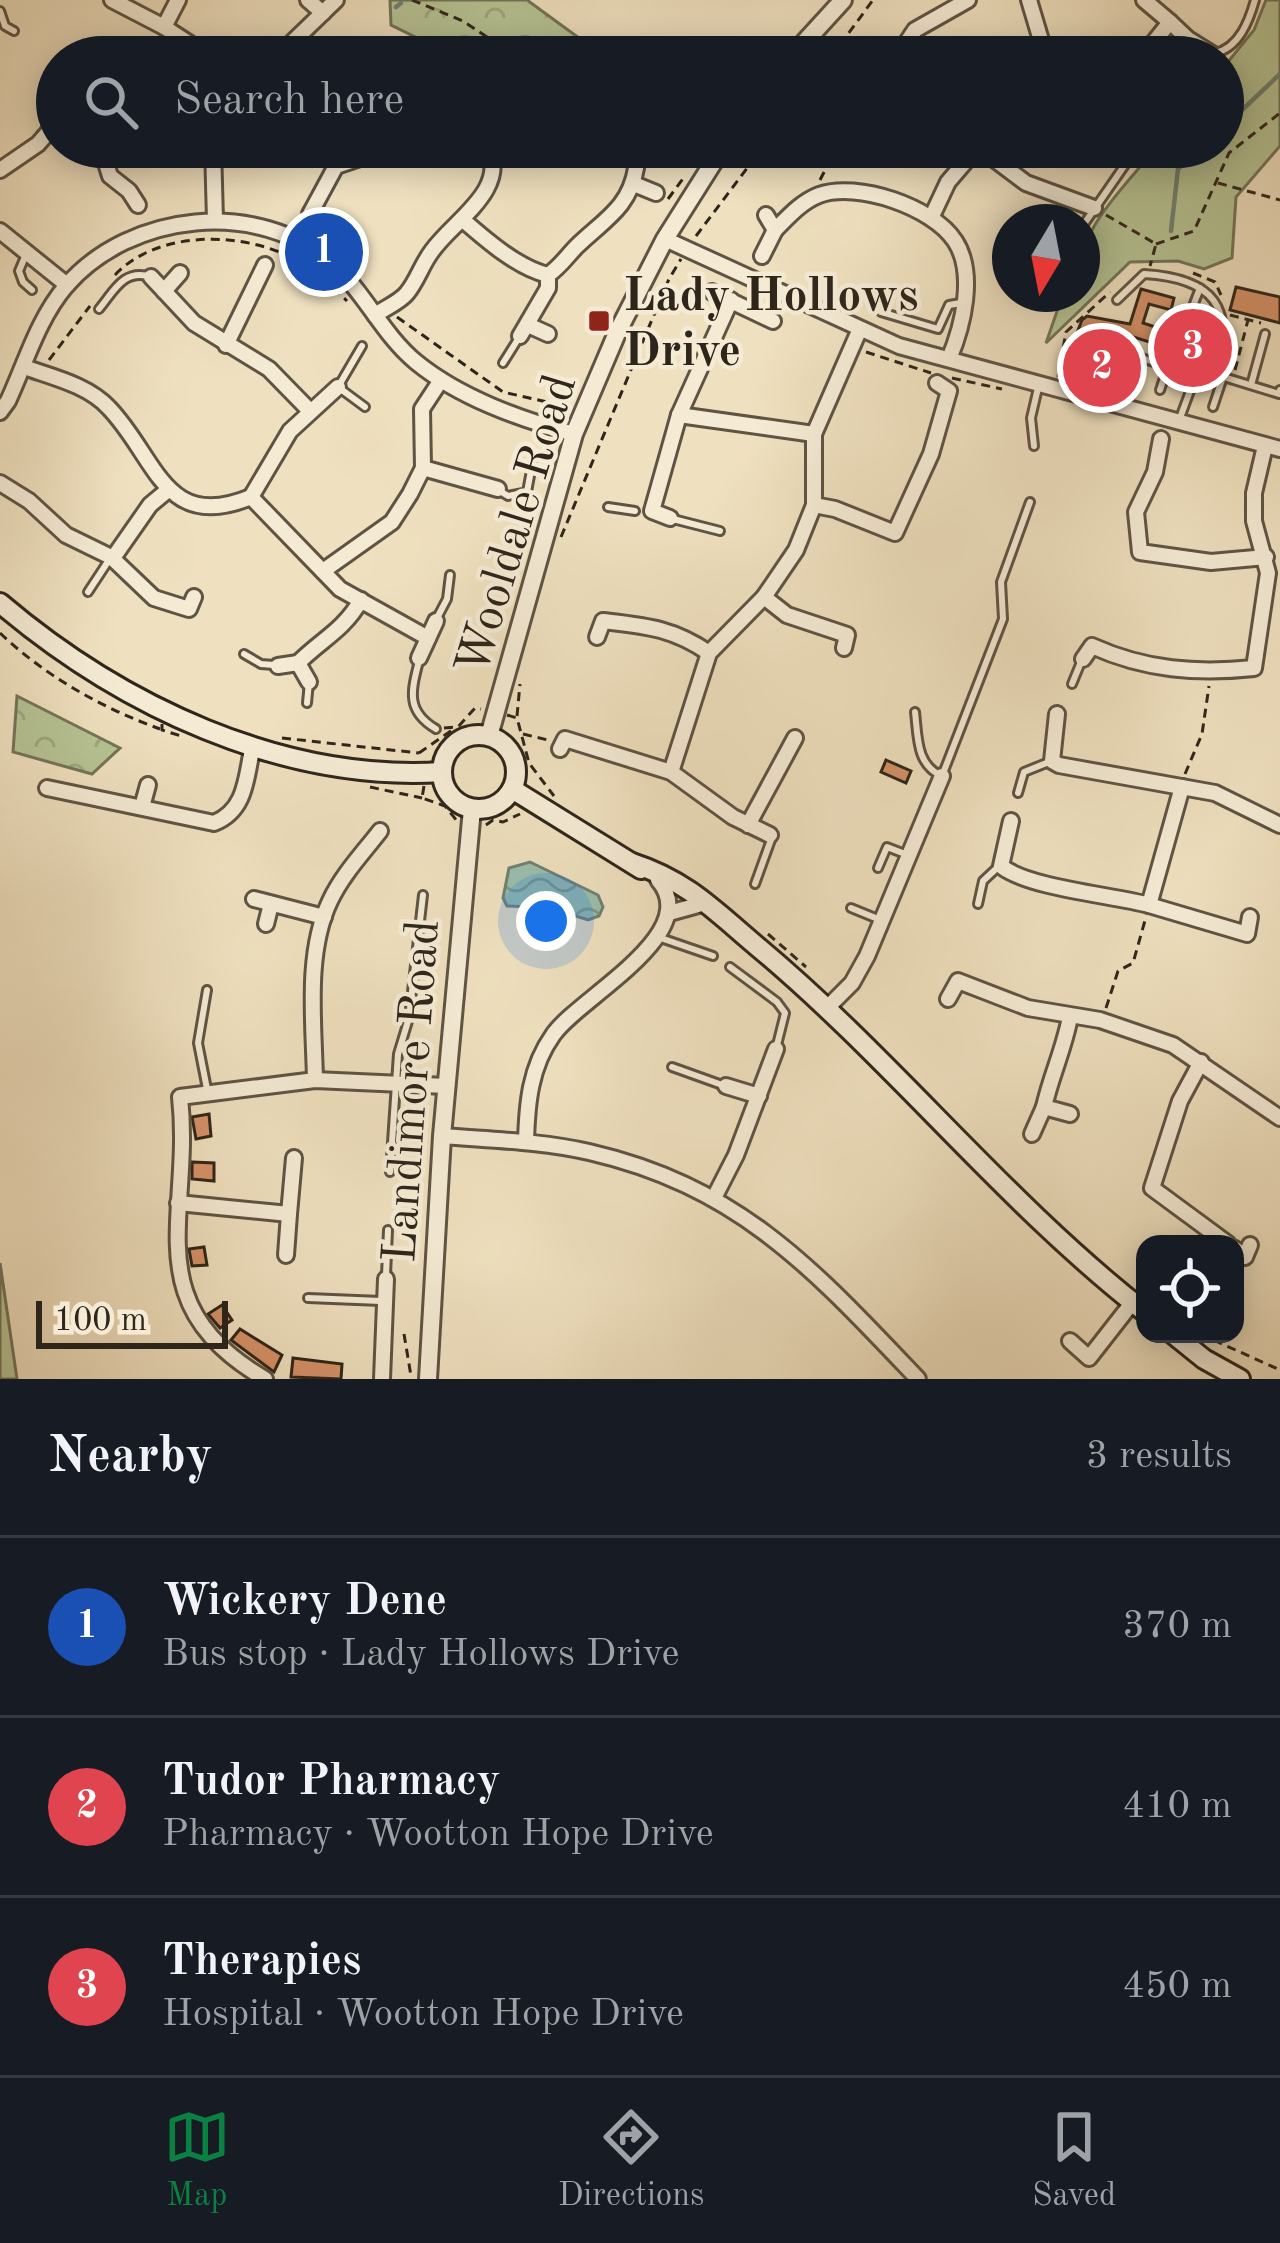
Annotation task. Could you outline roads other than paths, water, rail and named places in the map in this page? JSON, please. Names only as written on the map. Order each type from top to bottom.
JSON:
[{"type":"main road","points":[[0,603],[87,670],[162,710],[254,746],[329,766],[380,774],[434,773]]},
{"type":"main road","points":[[434,773],[463,739],[489,736],[510,752],[520,794],[597,844],[691,889],[827,1008],[1066,1246],[1136,1305]]},
{"type":"main road","points":[[434,773],[471,817],[520,794]]},
{"type":"main road","points":[[632,862],[722,918]]},
{"type":"main road","points":[[1184,1343],[1240,1379]]},
{"type":"street","points":[[112,0],[179,36]]},
{"type":"street","points":[[164,26],[178,0]]},
{"type":"street","points":[[308,0],[323,13]]},
{"type":"street","points":[[302,36],[336,0]]},
{"type":"street","points":[[811,36],[844,0]]},
{"type":"street","points":[[911,36],[968,0]]},
{"type":"street","points":[[1030,0],[1040,36]]},
{"type":"street","points":[[1144,0],[1184,36]]},
{"type":"street","points":[[1159,36],[1171,22]]},
{"type":"street","points":[[2,166],[36,145]]},
{"type":"street","points":[[108,168],[138,205]]},
{"type":"street","points":[[214,168],[215,220]]},
{"type":"street","points":[[323,227],[310,214],[335,168]]},
{"type":"street","points":[[382,311],[405,296],[433,248],[463,220],[493,168]]},
{"type":"street","points":[[548,334],[524,331],[548,288],[548,275],[619,212],[637,168]]},
{"type":"street","name":"Wooldale Road","points":[[489,736],[574,434],[617,333],[707,168]]},
{"type":"street","points":[[932,217],[960,168]]},
{"type":"street","points":[[1005,168],[1025,183],[1083,204]]},
{"type":"street","points":[[634,184],[656,193]]},
{"type":"street","points":[[761,256],[775,230],[821,194],[888,198],[932,217],[956,241],[965,267],[964,303],[949,359]]},
{"type":"street","points":[[766,214],[775,230]]},
{"type":"street","points":[[0,412],[46,315],[67,285],[111,249],[136,237],[215,220],[254,226],[332,262],[382,311],[414,361],[475,399],[574,434]]},
{"type":"street","points":[[463,220],[488,241],[548,275]]},
{"type":"street","points":[[0,231],[67,285]]},
{"type":"street","points":[[665,239],[859,331],[1272,448],[1254,493],[1254,520],[1268,573],[1254,668],[1212,673],[1148,666],[1092,646],[1083,659]]},
{"type":"street","points":[[226,345],[267,263]]},
{"type":"street","points":[[164,291],[180,274]]},
{"type":"street","points":[[151,277],[194,323],[269,369],[310,411]]},
{"type":"street","points":[[712,292],[773,321]]},
{"type":"street","points":[[652,511],[679,415],[730,301]]},
{"type":"street","points":[[671,772],[710,653],[764,597],[796,550],[814,505],[814,434],[859,331]]},
{"type":"street","points":[[24,367],[68,382],[107,405],[168,490],[195,506],[223,508],[251,497],[282,442],[338,387]]},
{"type":"street","points":[[323,571],[392,522],[423,468],[422,410],[441,380]]},
{"type":"street","points":[[814,505],[895,533],[932,454],[943,387],[968,390]]},
{"type":"street","points":[[679,415],[814,434]]},
{"type":"street","points":[[1161,439],[1155,472],[1136,512],[1140,552],[1211,562],[1266,557]]},
{"type":"street","points":[[423,468],[498,489]]},
{"type":"street","points":[[471,500],[476,481]]},
{"type":"street","points":[[0,483],[29,501],[66,535],[112,557],[154,598],[189,609],[194,597]]},
{"type":"street","points":[[112,557],[150,505],[168,490]]},
{"type":"street","points":[[251,497],[340,589],[428,638]]},
{"type":"street","points":[[634,511],[670,518]]},
{"type":"street","points":[[764,597],[787,615],[847,634],[844,648]]},
{"type":"street","points":[[278,666],[298,663],[346,625],[361,601]]},
{"type":"street","points":[[589,611],[603,621],[684,635],[710,653]]},
{"type":"street","points":[[419,658],[436,621]]},
{"type":"street","points":[[597,637],[603,621]]},
{"type":"street","points":[[298,663],[309,682]]},
{"type":"street","points":[[1057,714],[1052,761],[1216,793],[1280,825]]},
{"type":"street","points":[[748,825],[795,738]]},
{"type":"street","points":[[560,749],[566,740],[595,746],[671,772],[770,835]]},
{"type":"street","points":[[47,788],[214,823],[239,805],[254,746]]},
{"type":"street","points":[[784,765],[802,775]]},
{"type":"street","points":[[827,1008],[851,983],[942,776]]},
{"type":"street","points":[[142,807],[148,785]]},
{"type":"street","points":[[1149,905],[1182,787]]},
{"type":"street","name":"Landimore Road","points":[[428,1379],[442,1136],[471,817]]},
{"type":"street","points":[[1011,821],[1001,866],[1035,881],[1149,905],[1247,934],[1250,917]]},
{"type":"street","points":[[315,1080],[313,1005],[324,917],[341,881],[380,831]]},
{"type":"street","points":[[658,880],[669,899],[669,913]]},
{"type":"street","points":[[254,899],[324,917]]},
{"type":"street","points":[[266,924],[271,904]]},
{"type":"street","points":[[526,1142],[533,1077],[554,1033],[571,1013],[629,970],[669,913],[698,905]]},
{"type":"street","points":[[948,999],[962,974],[1028,1008],[1100,1021],[1173,1045],[1280,1118]]},
{"type":"street","points":[[1032,1134],[1063,1056],[1070,1017]]},
{"type":"street","points":[[715,1196],[736,1155],[776,1049]]},
{"type":"street","points":[[1201,1062],[1180,1101],[1147,1193],[1219,1235]]},
{"type":"street","points":[[265,1379],[213,1342],[193,1314],[179,1277],[180,1097],[315,1080],[446,1086]]},
{"type":"street","points":[[726,1086],[759,1096]]},
{"type":"street","points":[[1044,1107],[1070,1114]]},
{"type":"street","points":[[442,1136],[584,1150],[635,1164],[715,1196],[822,1279],[918,1379]]},
{"type":"street","points":[[286,1255],[294,1158]]},
{"type":"street","points":[[178,1203],[289,1214]]},
{"type":"street","points":[[382,1379],[386,1279]]},
{"type":"street","points":[[1070,1341],[1089,1358],[1136,1311]]},
{"type":"lane","points":[[1238,36],[1255,0]]},
{"type":"lane","points":[[0,11],[5,26],[14,31]]},
{"type":"lane","points":[[1097,204],[1123,168]]},
{"type":"lane","points":[[28,251],[19,271],[32,290]]},
{"type":"lane","points":[[99,309],[122,280],[140,274],[151,277]]},
{"type":"lane","points":[[1117,300],[1144,274],[1161,275],[1214,296],[1222,310],[1223,327],[1213,407]]},
{"type":"lane","points":[[1185,327],[1200,288]]},
{"type":"lane","points":[[881,312],[938,329],[949,305],[964,303]]},
{"type":"lane","points":[[503,363],[524,331]]},
{"type":"lane","points":[[1251,385],[1265,334]]},
{"type":"lane","points":[[362,346],[338,387],[365,407]]},
{"type":"lane","points":[[1130,354],[1200,377],[1218,375],[1279,394],[1280,390]]},
{"type":"lane","points":[[1132,382],[1140,357]]},
{"type":"lane","points":[[1160,390],[1168,366]]},
{"type":"lane","points":[[1179,422],[1200,377]]},
{"type":"lane","points":[[1034,446],[1031,418],[1038,384]]},
{"type":"lane","points":[[498,489],[508,496],[527,492],[532,465]]},
{"type":"lane","points":[[915,712],[920,752],[929,770],[942,776],[1003,619],[1001,582],[1030,502]]},
{"type":"lane","points":[[608,507],[634,511]]},
{"type":"lane","points":[[670,518],[720,531]]},
{"type":"lane","points":[[88,592],[112,557]]},
{"type":"lane","points":[[436,621],[447,599],[450,575]]},
{"type":"lane","points":[[244,655],[278,666]]},
{"type":"lane","points":[[419,658],[411,692],[413,708],[436,729]]},
{"type":"lane","points":[[1072,684],[1083,659]]},
{"type":"lane","points":[[307,703],[309,682]]},
{"type":"lane","points":[[1018,793],[1024,772],[1052,761]]},
{"type":"lane","points":[[755,884],[770,835]]},
{"type":"lane","points":[[878,868],[887,847],[909,855]]},
{"type":"lane","points":[[978,904],[987,873],[1001,866]]},
{"type":"lane","points":[[390,1172],[398,1054],[409,1018],[423,895]]},
{"type":"lane","points":[[851,908],[881,920]]},
{"type":"lane","points":[[655,935],[713,956]]},
{"type":"lane","points":[[730,967],[785,1013],[776,1049]]},
{"type":"lane","points":[[207,990],[198,1043],[207,1093]]},
{"type":"lane","points":[[672,1067],[726,1086]]},
{"type":"lane","points":[[386,1279],[388,1230]]},
{"type":"lane","points":[[308,1298],[385,1301]]},
{"type":"water","points":[[530,862],[598,895],[603,907],[599,916],[588,920],[551,908],[507,906],[503,898],[509,868]]},
{"type":"waterway","points":[[396,7],[401,3]]},
{"type":"waterway","points":[[1244,108],[1280,74]]},
{"type":"waterway","points":[[1171,231],[1179,168]]},
{"type":"place","name":"Wickery Dene","points":[[324,252]]},
{"type":"place","name":"Lady Hollows Drive","points":[[599,321]]},
{"type":"place","name":"Therapies","points":[[1193,348]]},
{"type":"place","name":"Tudor Pharmacy","points":[[1102,368]]}]
